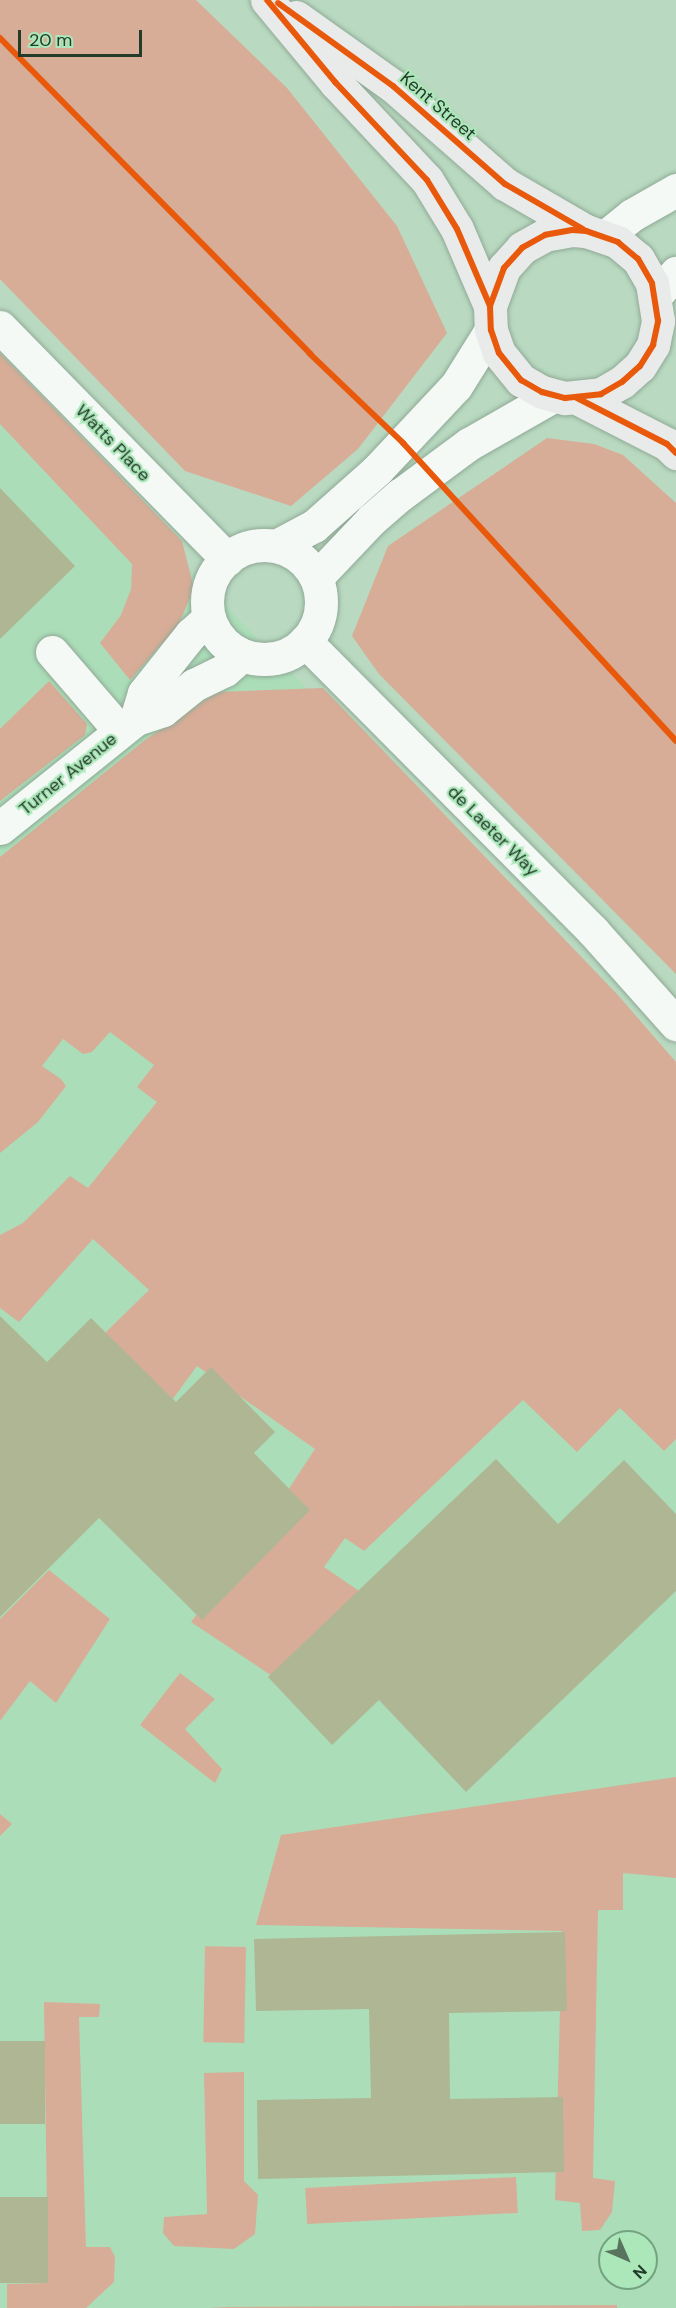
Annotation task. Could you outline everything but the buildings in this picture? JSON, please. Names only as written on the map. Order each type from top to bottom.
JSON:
[{"type":"main road","points":[[267,0],[335,82],[427,180],[458,229],[491,318],[499,352],[513,372],[531,387],[565,397],[667,444],[676,453]]},
{"type":"main road","name":"Kent Street","points":[[273,0],[393,86],[505,184],[596,233]]},
{"type":"main road","points":[[491,318],[504,268],[522,248],[552,233],[596,233],[629,250],[638,259],[667,308],[652,345],[632,375],[601,394],[565,397]]},
{"type":"street","points":[[596,233],[676,190]]},
{"type":"street","points":[[276,546],[330,514],[378,470],[456,386],[491,318]]},
{"type":"street","name":"Watts Place","points":[[0,327],[227,559]]},
{"type":"street","points":[[316,578],[372,519],[469,444],[565,397]]},
{"type":"street","points":[[276,546],[300,557],[316,578],[321,594],[321,611],[315,628],[305,641],[291,652],[275,658],[258,659],[242,655],[221,640],[209,618],[207,602],[209,586],[227,559],[250,547],[276,546]]},
{"type":"street","points":[[52,652],[128,725],[144,693],[191,634],[209,618]]},
{"type":"street","name":"de Laeter Way","points":[[305,641],[592,931],[676,1024]]},
{"type":"street","name":"Turner Avenue","points":[[0,828],[128,725],[163,710],[194,685],[225,670],[242,655]]},
{"type":"shaded area","points":[[0,0],[196,0],[287,88],[397,226],[447,333],[358,449],[291,506],[185,471],[0,279]]},
{"type":"shaded area","points":[[0,353],[182,541],[194,588],[178,626],[130,680],[100,643],[121,615],[131,589],[132,564],[0,424]]},
{"type":"shaded area","points":[[0,379],[285,666],[565,956],[676,1080],[676,2308],[0,2308]]},
{"type":"shaded area","points":[[547,438],[594,444],[623,455],[676,503],[676,974],[379,674],[352,636],[388,546]]},
{"type":"shaded area","points":[[49,681],[87,724],[85,735],[0,801],[0,729]]},
{"type":"shaded area","points":[[323,688],[617,994],[676,1062],[676,1439],[664,1451],[620,1408],[577,1452],[523,1400],[364,1551],[345,1538],[324,1567],[362,1593],[272,1676],[191,1622],[265,1525],[315,1449],[197,1366],[172,1400],[105,1333],[149,1290],[93,1239],[19,1322],[0,1308],[0,1235],[23,1223],[70,1176],[88,1188],[157,1102],[137,1087],[154,1065],[110,1032],[92,1052],[83,1054],[63,1039],[42,1066],[61,1079],[66,1086],[38,1122],[0,1153],[0,857],[145,740],[217,692]]},
{"type":"shaded area","points":[[49,1570],[110,1619],[56,1703],[30,1681],[0,1721],[0,1619]]},
{"type":"shaded area","points":[[180,1673],[215,1699],[185,1729],[222,1769],[215,1783],[140,1725]]},
{"type":"shaded area","points":[[676,1777],[676,1878],[623,1873],[623,1910],[598,1910],[593,2178],[615,2181],[612,2212],[600,2230],[582,2231],[580,2203],[555,2200],[562,1931],[256,1925],[281,1835]]},
{"type":"shaded area","points":[[0,1814],[12,1824],[0,1836]]},
{"type":"shaded area","points":[[205,1946],[246,1947],[244,2043],[203,2042]]},
{"type":"shaded area","points":[[44,2002],[100,2004],[99,2017],[79,2017],[86,2247],[110,2247],[115,2257],[114,2282],[86,2308],[7,2308],[7,2284],[48,2283]]},
{"type":"shaded area","points":[[244,2072],[244,2181],[258,2195],[255,2234],[234,2249],[174,2246],[163,2233],[164,2217],[207,2214],[204,2073]]},
{"type":"shaded area","points":[[516,2177],[518,2213],[307,2224],[305,2188]]},
{"type":"shaded area","points":[[617,2305],[617,2308],[208,2308],[227,2307]]},
{"type":"cycle path","points":[[267,0],[335,82],[427,180],[457,229],[490,306],[491,330],[499,353],[521,380],[542,392],[565,398],[601,394],[622,382],[640,366],[653,345],[658,321],[652,283],[638,259],[618,242],[586,231],[572,230],[545,235],[522,248],[504,268],[490,306]]},
{"type":"cycle path","points":[[278,3],[393,86],[505,184],[583,229]]},
{"type":"cycle path","points":[[0,38],[310,354],[403,443],[676,741]]},
{"type":"cycle path","points":[[577,398],[667,444],[676,453]]}]
